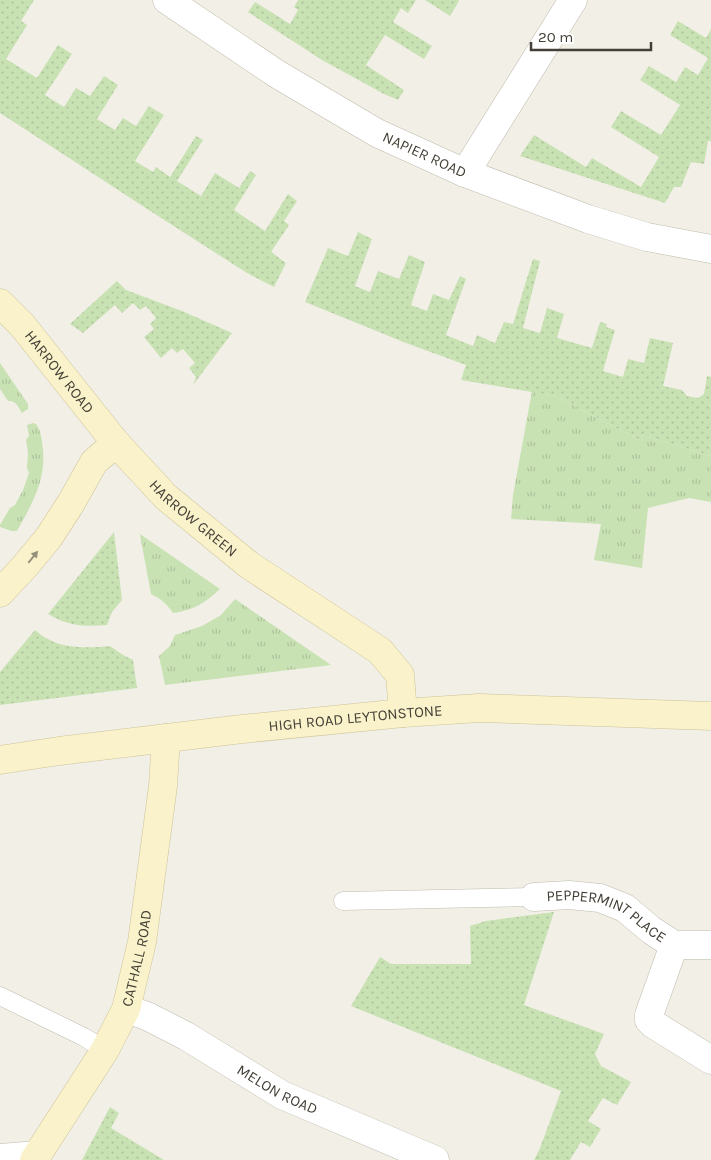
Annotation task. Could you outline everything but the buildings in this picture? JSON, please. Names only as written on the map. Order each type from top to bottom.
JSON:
[{"type":"main road","name":"HARROW ROAD","points":[[0,303],[22,325],[116,443]]},
{"type":"main road","points":[[0,593],[49,537],[94,462],[116,443]]},
{"type":"main road","name":"HARROW GREEN","points":[[116,443],[166,497],[249,565],[380,651],[400,675],[403,713]]},
{"type":"main road","name":"HIGH ROAD LEYTONSTONE","points":[[0,760],[59,750],[242,728],[479,708],[711,716]]},
{"type":"main road","name":"CATHALL ROAD","points":[[36,1157],[105,1050],[126,1009],[142,942],[163,786],[166,738]]},
{"type":"street","name":"NAPIER ROAD","points":[[166,0],[277,74],[377,133],[465,174],[588,219],[648,237],[711,250]]},
{"type":"street","points":[[465,174],[574,0]]},
{"type":"street","name":"PEPPERMINT PLACE","points":[[534,897],[569,895],[600,898],[625,908],[651,930],[674,945],[711,945]]},
{"type":"street","name":"PEPPERMINT PLACE","points":[[674,945],[649,1015],[649,1020],[711,1060]]},
{"type":"street","name":"MELON ROAD","points":[[126,1009],[147,1016],[186,1036],[282,1094],[435,1160]]},
{"type":"street","name":"CATHALL ROAD","points":[[0,1158],[36,1157]]},
{"type":"lane","points":[[343,900],[534,897]]},
{"type":"lane","points":[[0,996],[84,1037],[105,1050]]},
{"type":"green space","points":[[0,0],[34,0],[21,21],[27,25],[6,59],[37,78],[58,45],[72,54],[45,95],[64,107],[76,88],[90,96],[104,76],[118,85],[97,119],[115,130],[123,118],[136,126],[149,106],[164,115],[135,161],[153,172],[156,167],[170,177],[196,136],[203,140],[177,181],[201,196],[215,173],[239,188],[250,171],[256,175],[234,210],[265,231],[288,194],[297,201],[284,221],[289,225],[271,252],[286,263],[274,287],[247,273],[0,113]]},
{"type":"green space","points":[[298,0],[416,0],[408,13],[401,8],[393,22],[432,46],[424,59],[385,35],[366,65],[404,90],[398,100],[322,60],[248,12],[255,2],[290,24],[298,10],[294,7]]},
{"type":"green space","points":[[425,0],[458,0],[459,1],[450,16]]},
{"type":"green space","points":[[678,21],[706,38],[711,29],[711,141],[708,141],[704,164],[691,162],[681,187],[674,187],[665,203],[520,156],[534,135],[586,167],[592,158],[641,187],[659,157],[611,127],[621,111],[661,135],[680,105],[640,80],[649,66],[676,82],[685,67],[698,75],[708,58],[670,35]]},
{"type":"green space","points":[[358,232],[372,239],[355,286],[370,292],[378,271],[399,279],[409,255],[425,262],[411,305],[427,311],[433,294],[449,300],[460,276],[466,279],[446,335],[473,346],[477,335],[495,343],[504,322],[513,324],[533,259],[540,261],[523,328],[540,333],[547,308],[564,314],[557,338],[592,348],[600,322],[607,324],[606,327],[615,330],[603,371],[623,377],[628,359],[644,363],[650,338],[673,343],[663,386],[682,390],[687,396],[698,398],[704,394],[707,376],[711,377],[711,456],[642,435],[641,441],[556,396],[461,380],[466,365],[305,302],[328,248],[348,256]]},
{"type":"green space","points":[[117,281],[126,290],[182,311],[232,333],[193,385],[196,377],[189,368],[195,363],[183,349],[177,353],[172,348],[161,358],[144,337],[154,329],[150,324],[156,318],[146,306],[140,310],[133,303],[122,313],[115,305],[83,333],[70,324]]},
{"type":"green space","points":[[0,363],[28,404],[28,409],[22,413],[15,403],[8,401],[0,389]]},
{"type":"green space","points":[[532,391],[556,396],[641,441],[642,435],[711,456],[711,502],[689,498],[648,508],[642,568],[594,560],[601,524],[511,519],[513,495]]},
{"type":"green space","points":[[36,424],[41,435],[43,467],[41,478],[34,500],[17,531],[12,531],[0,527],[0,525],[10,508],[15,505],[29,473],[27,468],[28,453],[26,440],[29,436],[27,425]]},
{"type":"green space","points":[[114,532],[122,600],[112,612],[107,625],[76,625],[48,614]]},
{"type":"green space","points":[[140,534],[220,589],[199,605],[173,613],[163,602],[151,594]]},
{"type":"green space","points":[[235,599],[331,665],[165,685],[159,656],[170,646],[175,635],[202,626],[221,615]]},
{"type":"green space","points":[[35,630],[46,638],[62,645],[110,646],[133,660],[137,688],[0,705],[0,672]]},
{"type":"green space","points":[[554,912],[524,1005],[604,1034],[595,1054],[601,1066],[631,1082],[617,1105],[603,1098],[588,1121],[601,1129],[590,1147],[581,1142],[570,1160],[534,1160],[561,1091],[351,1006],[380,957],[391,964],[471,964],[470,926],[486,921]]},
{"type":"green space","points":[[110,1107],[119,1113],[111,1128],[164,1160],[82,1160]]}]
